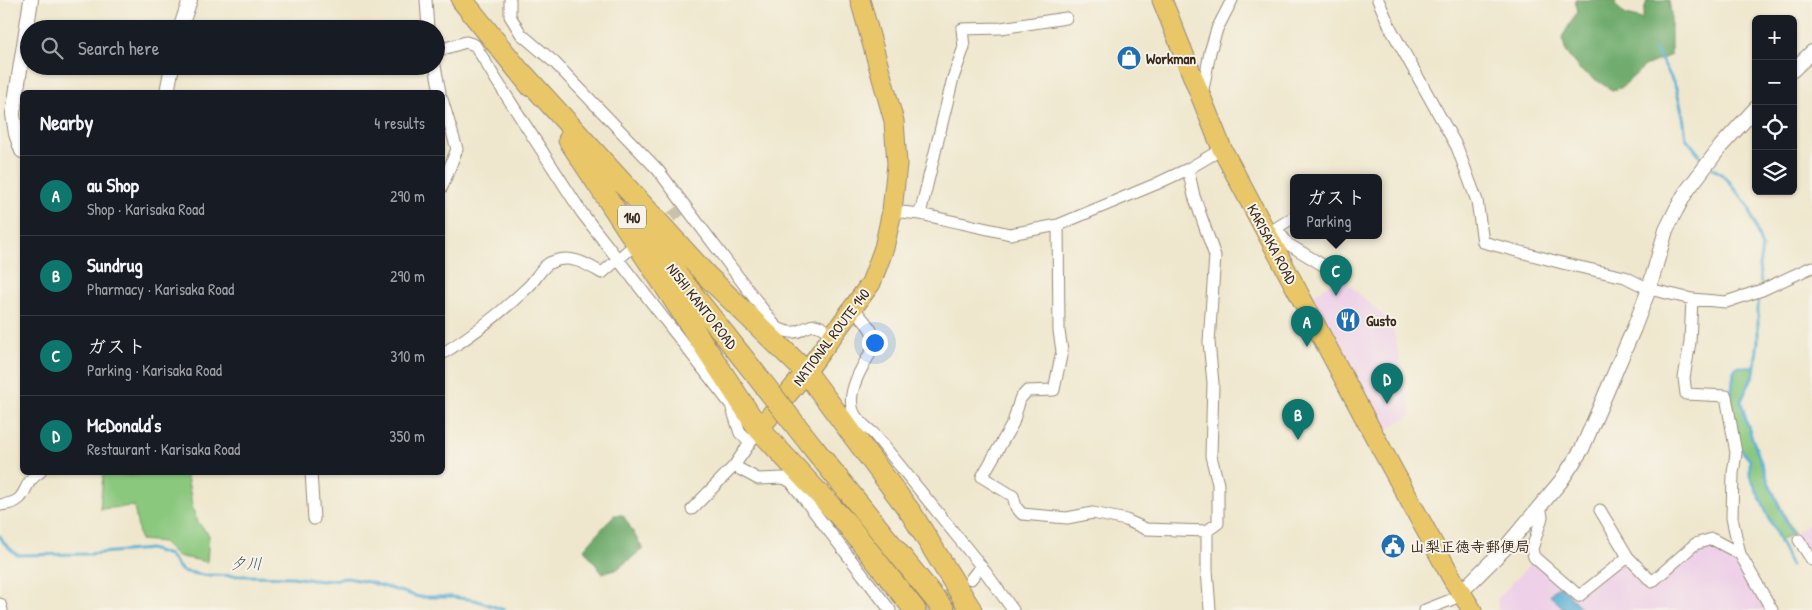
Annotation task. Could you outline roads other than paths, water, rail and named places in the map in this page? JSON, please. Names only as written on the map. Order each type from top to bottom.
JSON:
[{"type":"highway","name":"NISHI KANTO ROAD","points":[[462,0],[523,74],[558,123],[815,450],[944,610]]},
{"type":"highway","name":"NATIONAL ROUTE 140","points":[[754,436],[806,372],[871,284],[884,248],[892,211],[897,164],[894,122],[860,0]]},
{"type":"highway","name":"KARISAKA ROAD","points":[[1162,0],[1222,149],[1271,231],[1375,438],[1472,610]]},
{"type":"highway","points":[[523,74],[708,276],[806,372],[911,513],[971,610]]},
{"type":"highway","points":[[558,123],[754,436],[847,524],[916,610]]},
{"type":"street","points":[[27,20],[30,0]]},
{"type":"street","points":[[183,20],[190,0]]},
{"type":"street","points":[[426,0],[427,20]]},
{"type":"street","points":[[510,0],[510,16],[521,34],[555,64],[658,170],[776,327],[785,332],[793,333],[810,326],[817,326],[833,334]]},
{"type":"street","points":[[1202,101],[1210,52],[1217,29],[1232,0]]},
{"type":"street","points":[[1378,0],[1391,29],[1457,147],[1477,201],[1483,242],[1625,277],[1649,289],[1692,299],[1726,302],[1762,290],[1812,267]]},
{"type":"street","points":[[920,214],[953,78],[964,47],[962,29],[1001,28],[1066,18]]},
{"type":"street","points":[[445,48],[466,42],[476,45],[495,78],[582,213],[732,405],[740,433],[754,436],[734,466],[692,509]]},
{"type":"street","points":[[1797,66],[1812,52]]},
{"type":"street","points":[[20,67],[13,114],[20,145]]},
{"type":"street","points":[[167,90],[170,75]]},
{"type":"street","points":[[437,75],[440,90]]},
{"type":"street","points":[[445,108],[458,149],[445,180]]},
{"type":"street","points":[[1425,610],[1453,599],[1461,592],[1505,548],[1561,481],[1582,449],[1604,402],[1649,289],[1666,230],[1686,192],[1721,146],[1752,112]]},
{"type":"street","points":[[892,211],[920,214],[1010,234],[1058,225],[1156,184],[1188,169],[1222,149]]},
{"type":"street","points":[[1058,225],[1059,331],[1062,351],[1054,390],[1027,392],[1020,399],[1013,423],[982,477],[1013,496],[1016,507],[1022,514],[1067,518],[1093,513],[1126,520],[1146,529],[1207,531],[1218,522],[1218,484],[1211,456],[1213,383],[1209,342],[1215,256],[1194,196],[1188,169]]},
{"type":"street","points":[[1290,219],[1271,231],[1288,244],[1326,267]]},
{"type":"street","points":[[445,352],[476,332],[522,293],[549,262],[561,259],[580,261],[602,274],[630,248]]},
{"type":"street","points":[[1692,299],[1690,342],[1684,378],[1686,394],[1726,396],[1736,453],[1733,473],[1732,518],[1740,554],[1772,610]]},
{"type":"street","points":[[853,306],[872,331],[875,346],[851,396],[851,406],[856,416],[875,435],[982,566],[1013,610]]},
{"type":"street","points":[[734,466],[758,478],[784,478],[791,482],[890,610]]},
{"type":"street","points":[[0,505],[12,504],[20,499],[32,477],[35,475]]},
{"type":"street","points":[[311,475],[314,519]]},
{"type":"street","points":[[1540,505],[1542,517],[1532,549],[1534,558],[1579,596],[1628,557]]},
{"type":"street","points":[[1600,510],[1628,557],[1652,582],[1695,544],[1712,539],[1740,554]]},
{"type":"street","points":[[1207,531],[1210,610]]},
{"type":"street","points":[[1799,540],[1812,560]]},
{"type":"street","points":[[970,578],[982,566]]},
{"type":"street","points":[[0,604],[2,610]]},
{"type":"water","points":[[1560,585],[1583,610],[1566,610],[1549,595]]},
{"type":"waterway","points":[[1655,49],[1676,88],[1683,115],[1686,138],[1702,158]]},
{"type":"waterway","points":[[1713,168],[1727,179],[1749,207],[1762,248],[1759,266],[1761,283]]},
{"type":"waterway","points":[[1758,296],[1758,341],[1754,373],[1741,401],[1747,424],[1769,484],[1791,533]]},
{"type":"waterway","points":[[1731,398],[1734,371],[1737,367],[1754,367]]},
{"type":"waterway","points":[[1740,448],[1750,460],[1750,476],[1791,566]]},
{"type":"waterway","name":"夕川","points":[[0,536],[4,543],[17,555],[88,554],[150,549],[169,555],[182,571],[203,575],[292,577],[321,581],[347,578],[369,582],[419,597],[452,597],[475,600],[504,610]]},
{"type":"tunnel","points":[[658,227],[685,207]]},
{"type":"tunnel","points":[[926,610],[961,585]]},
{"type":"place","name":"Workman","points":[[1129,58]]},
{"type":"place","name":"ガスト","points":[[1336,296]]},
{"type":"place","name":"Gusto","points":[[1348,320]]},
{"type":"place","name":"au Shop","points":[[1307,347]]},
{"type":"place","name":"McDonald's","points":[[1387,404]]},
{"type":"place","name":"Sundrug","points":[[1298,440]]},
{"type":"place","name":"山梨正徳寺郵便局","points":[[1393,546]]}]
